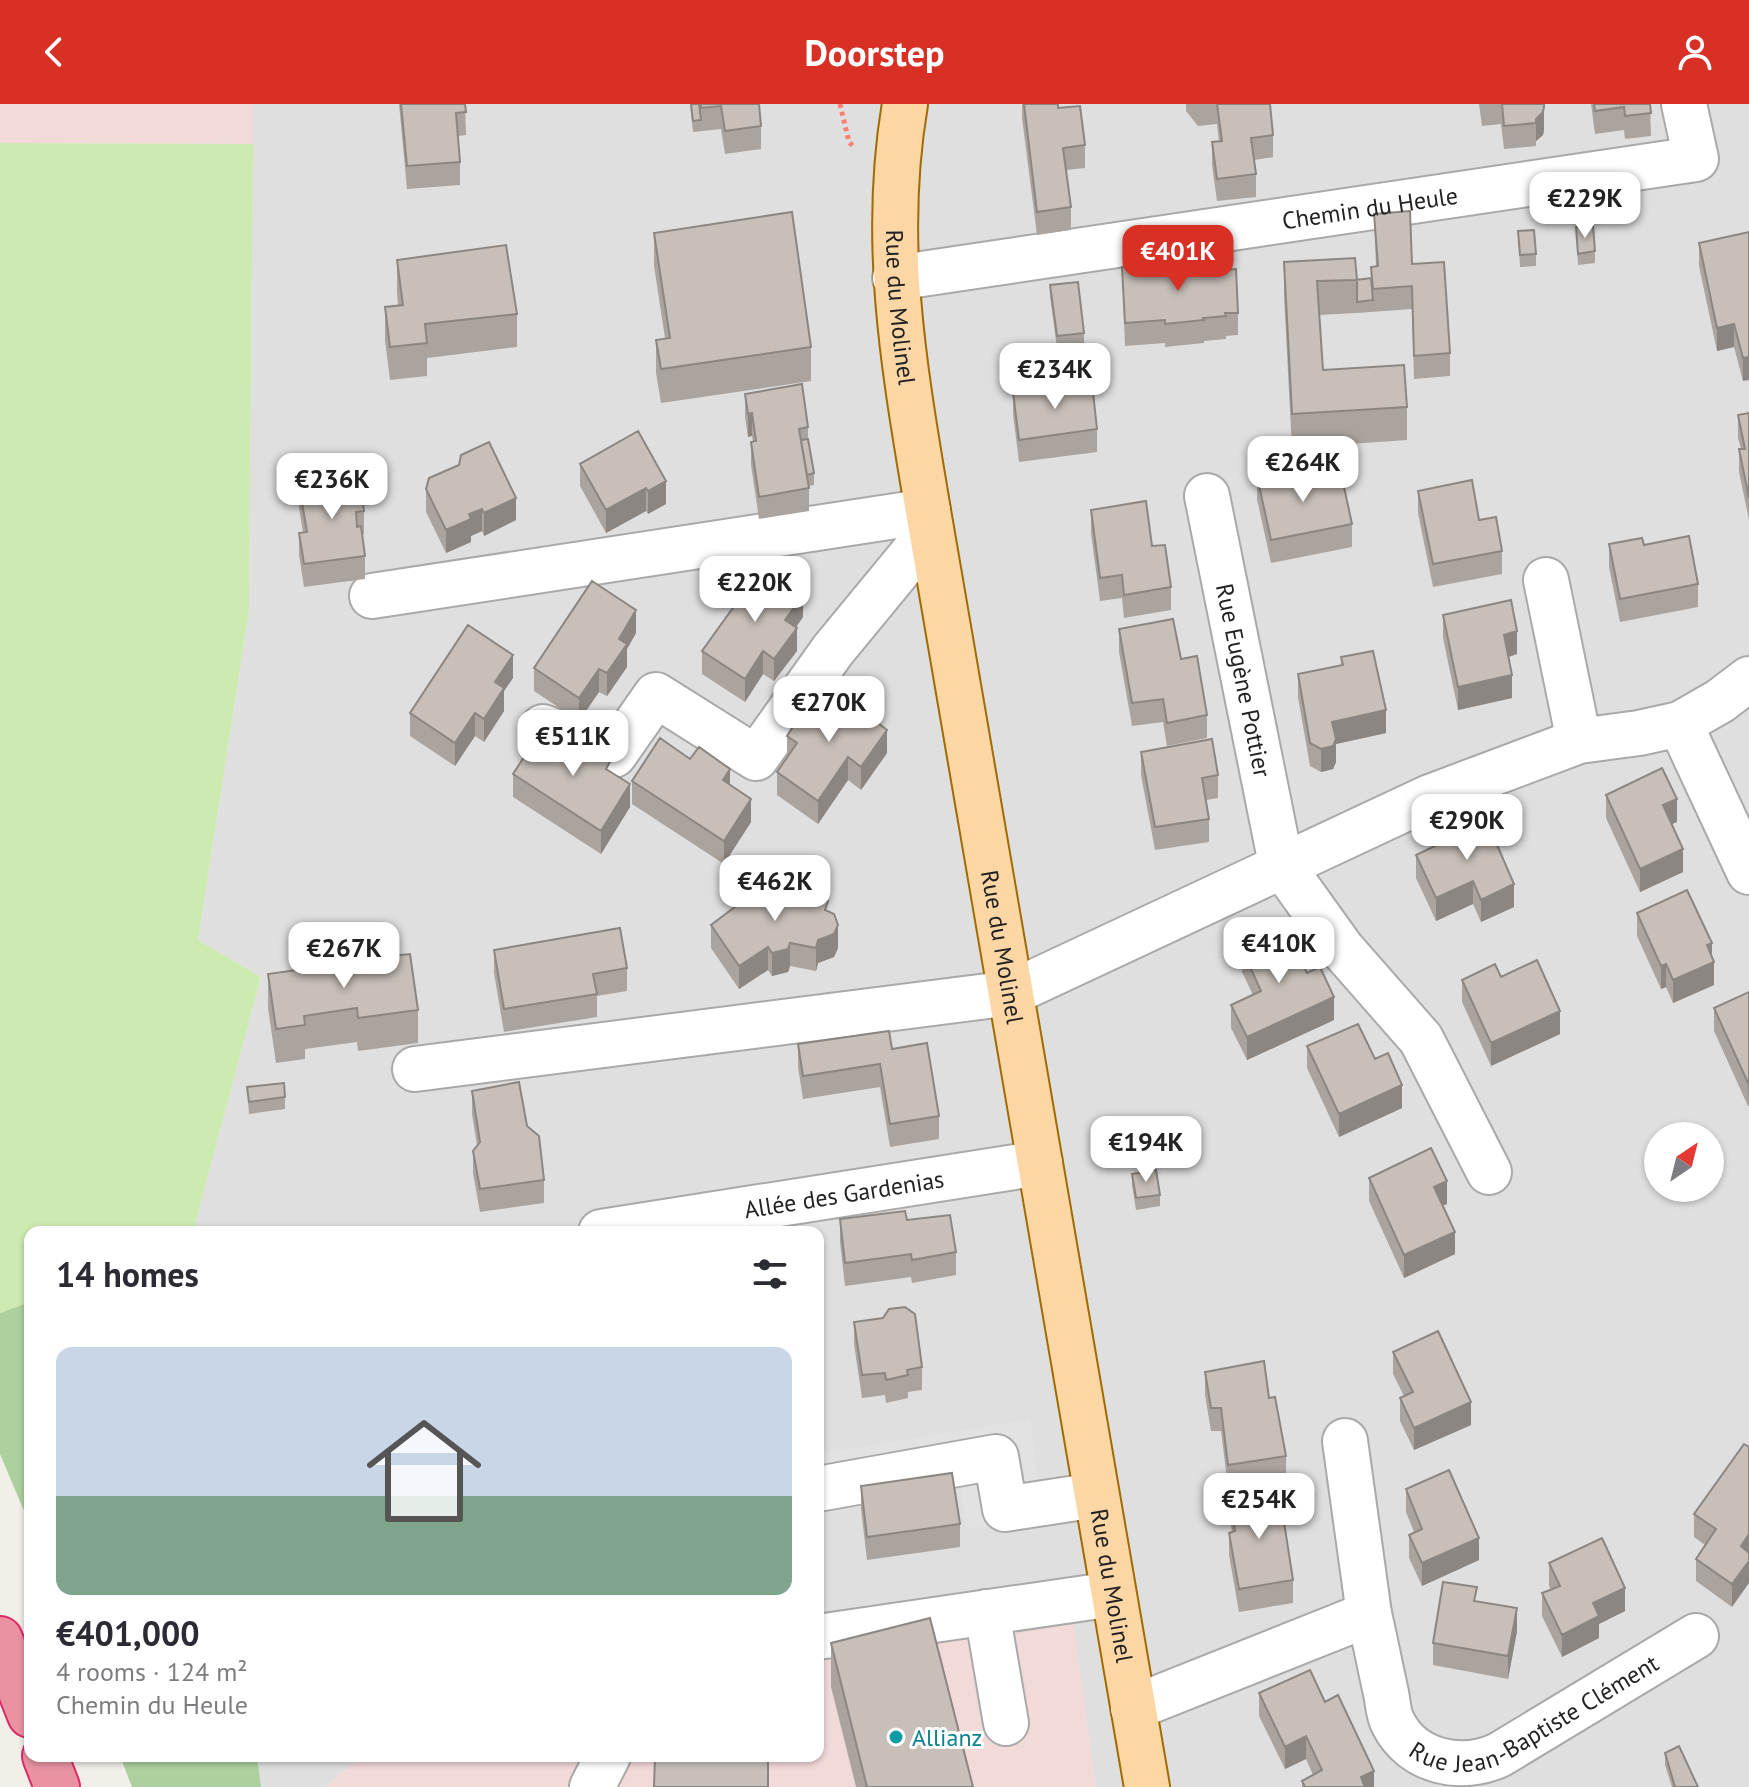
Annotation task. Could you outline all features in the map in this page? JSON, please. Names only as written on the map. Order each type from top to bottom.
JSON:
[{"type":"highway","points":[[0,1639],[24,1700]]},
{"type":"highway","points":[[47,1762],[57,1787]]},
{"type":"main road","name":"Rue du Molinel","points":[[905,104],[897,157],[895,278],[903,352],[1147,1787]]},
{"type":"street","name":"Chemin du Heule","points":[[895,278],[1696,159],[1684,104]]},
{"type":"street","name":"Rue Eugène Pottier","points":[[1207,496],[1281,864],[1342,949],[1421,1039],[1489,1172]]},
{"type":"street","points":[[372,596],[930,521]]},
{"type":"street","points":[[543,727],[614,755],[656,695],[756,758],[930,521]]},
{"type":"street","points":[[1546,580],[1579,741]]},
{"type":"street","points":[[415,1069],[1011,993],[1281,864],[1430,797],[1579,741],[1680,724],[1720,701],[1749,679]]},
{"type":"street","points":[[1680,724],[1749,872]]},
{"type":"street","name":"Allée des Gardenias","points":[[639,1226],[1040,1163]]},
{"type":"street","name":"Rue Jean-Baptiste Clément","points":[[1345,1441],[1369,1614],[1392,1722],[1414,1749],[1433,1759],[1481,1763],[1696,1636]]},
{"type":"street","points":[[824,1488],[996,1457],[1005,1509],[1096,1495]]},
{"type":"street","points":[[824,1636],[1113,1594]]},
{"type":"street","points":[[987,1612],[1006,1723]]},
{"type":"street","points":[[1133,1708],[1369,1614]]},
{"type":"street","points":[[592,1787],[605,1762]]},
{"type":"shaded area","points":[[0,104],[253,104],[253,144],[0,143]]},
{"type":"shaded area","points":[[253,104],[1749,104],[1749,1787],[1096,1787],[1067,1582],[824,1622],[824,1226],[195,1226],[261,977],[198,940],[249,611]]},
{"type":"shaded area","points":[[1030,1419],[1043,1517],[967,1529],[961,1488],[824,1506],[824,1453]]},
{"type":"shaded area","points":[[1068,1582],[1096,1787],[325,1787],[356,1762],[824,1762],[824,1622]]},
{"type":"shaded area","points":[[258,1762],[356,1762],[325,1787],[261,1787]]},
{"type":"green space","points":[[0,143],[253,144],[249,611],[198,940],[261,977],[195,1226],[24,1226],[24,1304],[0,1313]]},
{"type":"green space","points":[[24,1304],[24,1511],[0,1454],[0,1313]]},
{"type":"green space","points":[[122,1762],[258,1762],[261,1787],[132,1787]]},
{"type":"building","points":[[401,104],[465,104],[466,112],[456,113],[460,162],[407,166]]},
{"type":"building","points":[[691,104],[699,104],[701,120],[693,121]]},
{"type":"building","points":[[701,104],[759,104],[761,126],[725,131],[721,106],[701,108]]},
{"type":"building","points":[[1024,104],[1058,104],[1058,108],[1080,106],[1085,145],[1063,148],[1071,207],[1037,212]]},
{"type":"building","points":[[1217,104],[1270,104],[1273,135],[1251,138],[1256,174],[1217,179],[1212,142],[1222,141]]},
{"type":"building","points":[[1502,104],[1544,104],[1544,107],[1536,123],[1504,126]]},
{"type":"building","points":[[1594,104],[1650,104],[1651,113],[1625,116],[1624,107],[1595,111]]},
{"type":"building","points":[[1410,211],[1412,264],[1444,262],[1450,353],[1414,356],[1412,286],[1373,289],[1371,267],[1378,266],[1374,214]]},
{"type":"building","points":[[792,212],[811,347],[661,369],[656,340],[670,338],[654,233]]},
{"type":"building","points":[[1593,226],[1595,251],[1578,254],[1576,227]]},
{"type":"building","points":[[1534,230],[1536,254],[1520,255],[1518,231]]},
{"type":"building","points":[[1749,232],[1749,357],[1743,358],[1734,324],[1717,328],[1699,243]]},
{"type":"building","points":[[506,245],[517,314],[425,324],[427,343],[390,347],[385,307],[403,305],[397,260]]},
{"type":"building","points":[[1202,258],[1202,272],[1236,269],[1238,313],[1165,324],[1165,320],[1125,323],[1122,267],[1174,266],[1174,259]]},
{"type":"building","points":[[1355,258],[1357,280],[1317,281],[1323,370],[1404,365],[1407,407],[1292,414],[1284,262]]},
{"type":"building","points":[[1371,278],[1373,300],[1357,302],[1355,280]]},
{"type":"building","points":[[1078,282],[1084,333],[1057,336],[1050,285]]},
{"type":"building","points":[[1092,383],[1097,429],[1019,440],[1013,392]]},
{"type":"building","points":[[802,384],[808,427],[799,429],[809,488],[759,497],[751,442],[756,441],[752,413],[748,414],[745,394]]},
{"type":"building","points":[[1749,413],[1749,498],[1739,449],[1745,449],[1738,415]]},
{"type":"building","points":[[638,431],[666,481],[648,491],[646,488],[606,510],[580,464]]},
{"type":"building","points":[[808,439],[814,473],[807,475],[801,440]]},
{"type":"building","points":[[489,442],[516,498],[484,513],[482,509],[469,514],[471,519],[446,530],[426,489],[429,478],[459,465],[461,455]]},
{"type":"building","points":[[1292,470],[1294,482],[1341,473],[1352,524],[1271,540],[1257,476]]},
{"type":"building","points":[[359,477],[364,511],[356,512],[357,527],[361,526],[365,556],[304,564],[299,533],[307,532],[299,485]]},
{"type":"building","points":[[1472,480],[1479,520],[1496,517],[1502,551],[1433,564],[1418,491]]},
{"type":"building","points":[[1146,501],[1152,546],[1165,545],[1171,587],[1124,595],[1122,575],[1100,578],[1091,510]]},
{"type":"building","points":[[1689,536],[1698,584],[1620,599],[1609,544],[1642,538],[1644,545]]},
{"type":"building","points":[[763,566],[803,595],[785,620],[797,628],[774,659],[763,651],[745,679],[702,651]]},
{"type":"building","points":[[592,581],[636,610],[619,639],[627,644],[607,673],[599,669],[579,698],[534,668]]},
{"type":"building","points":[[1511,600],[1517,631],[1504,635],[1512,675],[1458,687],[1443,615]]},
{"type":"building","points":[[1173,619],[1181,659],[1197,656],[1207,715],[1167,723],[1163,699],[1132,703],[1119,629]]},
{"type":"building","points":[[468,625],[513,655],[495,682],[504,688],[484,719],[475,713],[455,743],[410,713]]},
{"type":"building","points":[[1373,651],[1386,710],[1332,722],[1336,739],[1333,746],[1321,749],[1310,743],[1298,674],[1343,665],[1341,657]]},
{"type":"building","points":[[835,690],[887,730],[861,767],[848,757],[818,801],[777,772],[797,743],[787,736],[807,705],[818,713]]},
{"type":"building","points":[[542,729],[574,750],[580,740],[611,760],[606,769],[630,784],[601,831],[513,774]]},
{"type":"building","points":[[660,738],[690,759],[699,747],[730,769],[723,780],[751,799],[724,841],[632,781]]},
{"type":"building","points":[[1212,739],[1218,775],[1202,778],[1209,819],[1155,827],[1141,752]]},
{"type":"building","points":[[1662,768],[1677,799],[1663,805],[1683,849],[1640,869],[1606,795]]},
{"type":"building","points":[[1484,815],[1514,884],[1481,900],[1473,881],[1436,898],[1416,855],[1456,836],[1453,828]]},
{"type":"building","points":[[796,888],[811,890],[809,897],[828,901],[825,910],[834,914],[838,925],[834,934],[818,940],[816,948],[790,943],[788,949],[772,953],[768,947],[739,966],[711,925],[740,903],[739,897]]},
{"type":"building","points":[[1687,890],[1712,943],[1707,945],[1714,962],[1673,980],[1666,964],[1661,966],[1637,913]]},
{"type":"building","points":[[620,928],[627,968],[593,974],[597,994],[504,1009],[494,950]]},
{"type":"building","points":[[1286,929],[1307,973],[1320,967],[1334,997],[1247,1037],[1231,1005],[1261,991],[1242,949]]},
{"type":"building","points":[[410,954],[418,1010],[358,1018],[357,1008],[304,1016],[305,1025],[276,1029],[268,974],[339,964],[338,961]]},
{"type":"building","points":[[1537,960],[1560,1011],[1491,1043],[1462,980],[1495,964],[1501,977]]},
{"type":"building","points":[[1749,992],[1749,1083],[1748,1083],[1714,1008]]},
{"type":"building","points":[[1358,1024],[1375,1059],[1388,1053],[1402,1085],[1339,1114],[1307,1046]]},
{"type":"building","points":[[889,1031],[892,1049],[927,1043],[939,1116],[890,1124],[880,1064],[803,1076],[798,1044]]},
{"type":"building","points":[[519,1082],[527,1126],[539,1136],[544,1180],[480,1189],[473,1151],[480,1142],[472,1091]]},
{"type":"building","points":[[284,1083],[285,1097],[249,1102],[247,1087]]},
{"type":"building","points":[[1431,1148],[1447,1181],[1434,1187],[1455,1232],[1404,1255],[1369,1178]]},
{"type":"building","points":[[1156,1170],[1160,1195],[1136,1198],[1132,1174]]},
{"type":"building","points":[[905,1211],[907,1220],[950,1215],[956,1252],[912,1260],[911,1254],[845,1263],[840,1219]]},
{"type":"building","points":[[905,1307],[915,1314],[922,1367],[907,1370],[908,1375],[886,1380],[885,1373],[862,1375],[854,1322],[883,1318],[889,1309]]},
{"type":"building","points":[[1438,1331],[1471,1402],[1414,1428],[1400,1398],[1413,1392],[1393,1352]]},
{"type":"building","points":[[1264,1361],[1269,1398],[1275,1397],[1286,1456],[1228,1465],[1221,1408],[1211,1408],[1205,1372]]},
{"type":"building","points":[[1744,1444],[1749,1447],[1749,1534],[1741,1546],[1749,1553],[1749,1561],[1732,1584],[1696,1559],[1716,1529],[1694,1514]]},
{"type":"building","points":[[1449,1470],[1479,1538],[1422,1563],[1409,1535],[1422,1529],[1406,1489]]},
{"type":"building","points":[[952,1473],[960,1524],[867,1537],[861,1486]]},
{"type":"building","points":[[1272,1489],[1278,1524],[1284,1522],[1293,1580],[1239,1589],[1229,1533],[1235,1531],[1230,1496]]},
{"type":"building","points":[[1602,1538],[1625,1588],[1593,1603],[1599,1616],[1562,1635],[1542,1593],[1560,1586],[1549,1563]]},
{"type":"building","points":[[1443,1582],[1477,1587],[1474,1601],[1517,1608],[1508,1656],[1433,1643]]},
{"type":"building","name":"Allianz","points":[[930,1618],[973,1787],[867,1787],[831,1643]]},
{"type":"building","points":[[1310,1670],[1325,1702],[1338,1695],[1374,1771],[1361,1777],[1365,1787],[1305,1787],[1302,1781],[1322,1770],[1306,1736],[1285,1747],[1259,1693]]},
{"type":"building","points":[[1679,1746],[1698,1787],[1675,1787],[1665,1753]]},
{"type":"building","points":[[655,1762],[768,1762],[768,1787],[654,1787]]},
{"type":"place","name":"Allianz","points":[[896,1737]]}]
